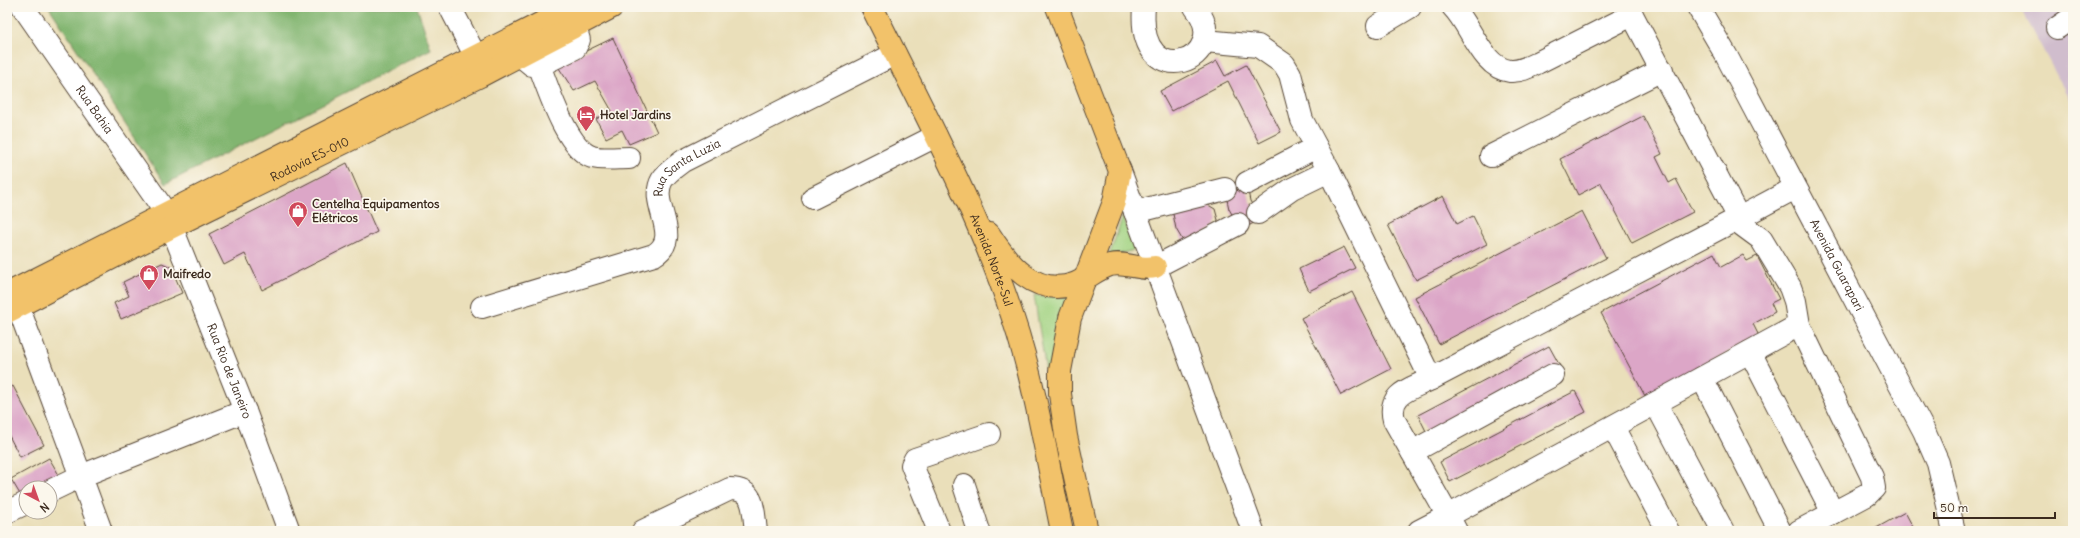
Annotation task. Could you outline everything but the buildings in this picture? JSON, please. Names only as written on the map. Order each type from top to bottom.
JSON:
[{"type":"main road","name":"Rodovia ES-010","points":[[11,304],[476,57],[574,17],[612,7]]},
{"type":"main road","name":"Avenida Norte-Sul","points":[[872,7],[970,205],[1013,317],[1028,366],[1062,531]]},
{"type":"main road","points":[[1057,7],[1120,171],[1114,202],[1070,318],[1060,371],[1060,394],[1066,436],[1087,531]]},
{"type":"main road","name":"Rodovia ES-010","points":[[169,220],[531,60],[574,17]]},
{"type":"main road","points":[[970,205],[1002,252],[1029,280],[1039,285],[1049,287],[1073,284],[1084,280],[1109,265],[1126,264],[1149,268],[1155,267]]},
{"type":"street","name":"Rua Bahia","points":[[23,7],[169,220]]},
{"type":"street","points":[[450,7],[476,57]]},
{"type":"street","points":[[1144,7],[1143,33],[1146,41],[1154,54],[1173,62],[1183,61],[1192,57],[1200,50],[1205,41],[1206,30],[1204,23],[1195,7]]},
{"type":"street","points":[[1378,26],[1410,7]]},
{"type":"street","points":[[1453,7],[1464,20],[1485,55],[1494,64],[1510,71],[1526,68],[1540,62],[1630,11],[1742,225],[1761,239],[1790,287],[1795,301],[1798,325],[1874,483],[1874,488],[1868,495],[1799,531]]},
{"type":"street","name":"Avenida Guarapari","points":[[1698,7],[1726,55],[1924,431],[1938,463],[1954,531]]},
{"type":"street","points":[[1205,41],[1258,46],[1284,64],[1290,74],[1302,120],[1330,171],[1431,379]]},
{"type":"street","name":"Rua Santa Luzia","points":[[482,307],[654,255],[665,246],[667,238],[659,190],[661,181],[666,173],[683,161],[895,54]]},
{"type":"street","points":[[531,60],[566,129],[578,147],[590,156],[599,158],[629,158]]},
{"type":"street","points":[[1491,156],[1662,70]]},
{"type":"street","points":[[813,198],[936,136]]},
{"type":"street","points":[[1247,183],[1316,147]]},
{"type":"street","points":[[1120,171],[1253,531]]},
{"type":"street","points":[[1258,212],[1292,189],[1330,171]]},
{"type":"street","points":[[1452,523],[1394,420],[1391,409],[1394,401],[1401,394],[1795,188]]},
{"type":"street","points":[[1135,212],[1225,189]]},
{"type":"street","name":"Rua Rio de Janeiro","points":[[169,220],[245,411],[289,531]]},
{"type":"street","points":[[1155,267],[1238,224]]},
{"type":"street","points":[[11,304],[102,531]]},
{"type":"street","points":[[1419,531],[1452,523],[1613,427],[1798,325]]},
{"type":"street","points":[[1750,352],[1833,513]]},
{"type":"street","points":[[1412,452],[1553,375]]},
{"type":"street","points":[[1702,378],[1780,531]]},
{"type":"street","points":[[1656,404],[1723,531]]},
{"type":"street","points":[[58,487],[81,476],[245,411]]},
{"type":"street","points":[[1613,427],[1668,531]]},
{"type":"street","points":[[939,531],[917,480],[912,465],[915,459],[989,434]]},
{"type":"street","points":[[964,485],[979,531]]},
{"type":"street","points":[[643,531],[730,489],[738,489],[749,497],[753,505],[756,531]]},
{"type":"street","points":[[7,512],[18,507]]},
{"type":"shaded area","points":[[2020,7],[2073,7],[2073,106]]},
{"type":"green space","points":[[49,7],[417,7],[431,49],[165,184]]},
{"type":"green space","points":[[1123,216],[1135,250],[1109,256]]},
{"type":"green space","points":[[1034,295],[1070,298],[1054,347],[1048,384]]},
{"type":"place","name":"Hotel Jardins","points":[[586,132]]},
{"type":"place","name":"Centelha Equipamentos Elétricos","points":[[298,228]]},
{"type":"place","name":"Maifredo","points":[[149,291]]}]
